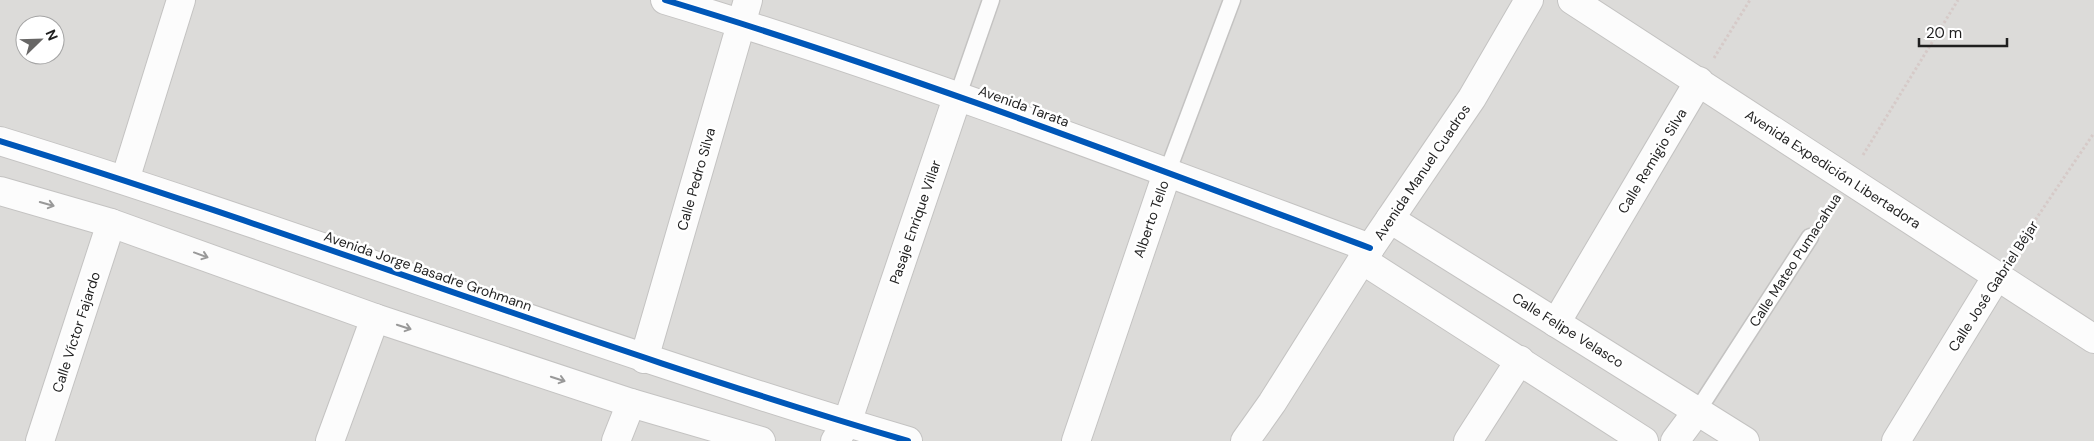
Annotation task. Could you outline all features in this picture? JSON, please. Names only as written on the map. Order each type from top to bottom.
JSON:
[{"type":"street","points":[[125,180],[181,0]]},
{"type":"street","name":"Avenida Tarata","points":[[665,0],[744,11],[958,96],[1167,173],[1366,254]]},
{"type":"street","name":"Avenida Manuel Cuadros","points":[[1244,441],[1272,403],[1366,254],[1472,98],[1529,0]]},
{"type":"street","name":"Avenida Expedición Libertadora","points":[[1572,0],[2094,339]]},
{"type":"street","name":"Calle Pedro Silva","points":[[644,359],[744,11]]},
{"type":"street","name":"Calle Remigio Silva","points":[[1556,323],[1699,82]]},
{"type":"street","name":"Pasaje Enrique Villar","points":[[841,432],[958,96]]},
{"type":"street","name":"Avenida Jorge Basadre Grohmann","points":[[0,141],[125,180],[644,359],[841,432],[908,441]]},
{"type":"street","name":"Alberto Tello","points":[[1076,441],[1167,173]]},
{"type":"street","points":[[0,191],[111,223],[374,318],[631,403],[761,441]]},
{"type":"street","name":"Calle Felipe Velasco","points":[[1390,219],[1745,441]]},
{"type":"street","name":"Calle Víctor Fajardo","points":[[40,441],[111,223]]},
{"type":"street","points":[[1366,254],[1520,360],[1644,441]]},
{"type":"street","name":"Calle José Gabriel Béjar","points":[[1896,441],[1997,276]]},
{"type":"street","points":[[330,441],[374,318]]},
{"type":"street","points":[[1468,441],[1520,360]]},
{"type":"street","points":[[616,441],[631,403]]},
{"type":"street","name":"Calle Mateo Pumacahua","points":[[1675,441],[1698,410]]},
{"type":"lane","name":"Pasaje Enrique Villar","points":[[958,96],[991,0]]},
{"type":"lane","name":"Alberto Tello","points":[[1167,173],[1232,0]]},
{"type":"lane","name":"Calle Mateo Pumacahua","points":[[1698,410],[1810,237]]},
{"type":"path","points":[[1699,82],[1750,0]]},
{"type":"shaded area","points":[[0,0],[2094,0],[2094,441],[0,441]]},
{"type":"cycle path","points":[[665,0],[931,87],[1370,248]]},
{"type":"cycle path","points":[[0,141],[228,215],[680,369],[908,441]]}]
